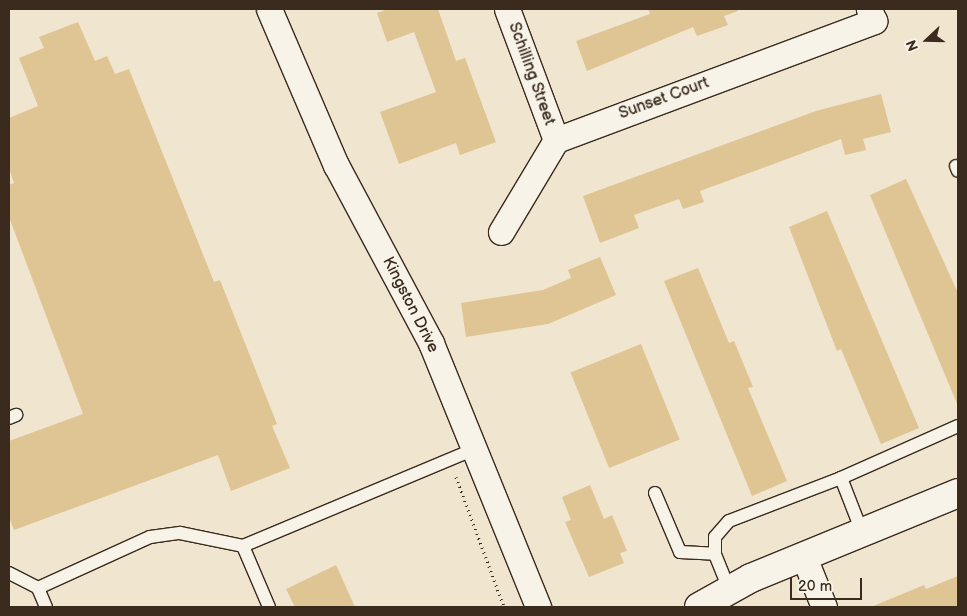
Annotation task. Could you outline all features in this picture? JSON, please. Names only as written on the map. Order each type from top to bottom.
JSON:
[{"type":"street","name":"Kingston Drive","points":[[269,9],[336,166],[431,343],[538,607]]},
{"type":"street","name":"Schilling Street","points":[[507,9],[556,140]]},
{"type":"street","name":"Sunset Court","points":[[556,140],[871,15]]},
{"type":"street","points":[[501,232],[556,140]]},
{"type":"street","points":[[699,607],[729,588],[958,493]]},
{"type":"street","points":[[804,557],[824,607]]},
{"type":"lane","points":[[729,588],[715,554],[714,537],[729,521],[842,478],[958,426]]},
{"type":"lane","points":[[38,588],[165,532],[243,546],[475,449]]},
{"type":"lane","points":[[842,478],[862,532]]},
{"type":"lane","points":[[655,493],[680,552],[715,554]]},
{"type":"lane","points":[[243,546],[269,607]]},
{"type":"lane","points":[[9,573],[38,588],[46,607]]},
{"type":"path","points":[[450,460],[504,607]]},
{"type":"building","points":[[388,9],[438,9],[456,61],[465,58],[496,142],[460,155],[456,143],[399,164],[380,112],[436,92],[414,32],[387,42],[377,13]]},
{"type":"building","points":[[648,9],[737,9],[738,11],[724,16],[728,25],[697,36],[693,27],[587,71],[576,41],[650,14]]},
{"type":"building","points":[[78,22],[95,61],[107,56],[115,74],[129,69],[214,282],[220,280],[277,424],[272,426],[290,468],[231,491],[218,455],[14,530],[9,517],[9,441],[83,414],[9,217],[9,185],[14,183],[9,168],[9,118],[38,106],[19,58],[44,48],[39,37]]},
{"type":"building","points":[[881,94],[891,132],[863,139],[866,150],[845,155],[841,139],[700,191],[704,202],[683,209],[679,199],[634,215],[639,228],[600,243],[583,196],[816,111]]},
{"type":"building","points":[[906,179],[958,293],[958,406],[870,195]]},
{"type":"building","points":[[827,211],[919,428],[881,444],[841,349],[837,351],[789,227]]},
{"type":"building","points":[[600,257],[616,295],[548,324],[466,337],[461,303],[543,290],[571,278],[568,270]]},
{"type":"building","points":[[698,268],[729,343],[734,341],[753,387],[748,388],[787,481],[752,496],[664,281]]},
{"type":"building","points":[[641,344],[680,439],[609,468],[571,372]]},
{"type":"building","points":[[590,485],[604,519],[612,515],[627,551],[620,553],[624,563],[589,577],[565,522],[571,520],[562,497]]},
{"type":"building","points":[[336,565],[355,607],[295,607],[286,589]]},
{"type":"building","points":[[958,576],[958,607],[871,607],[924,585],[926,589]]}]
